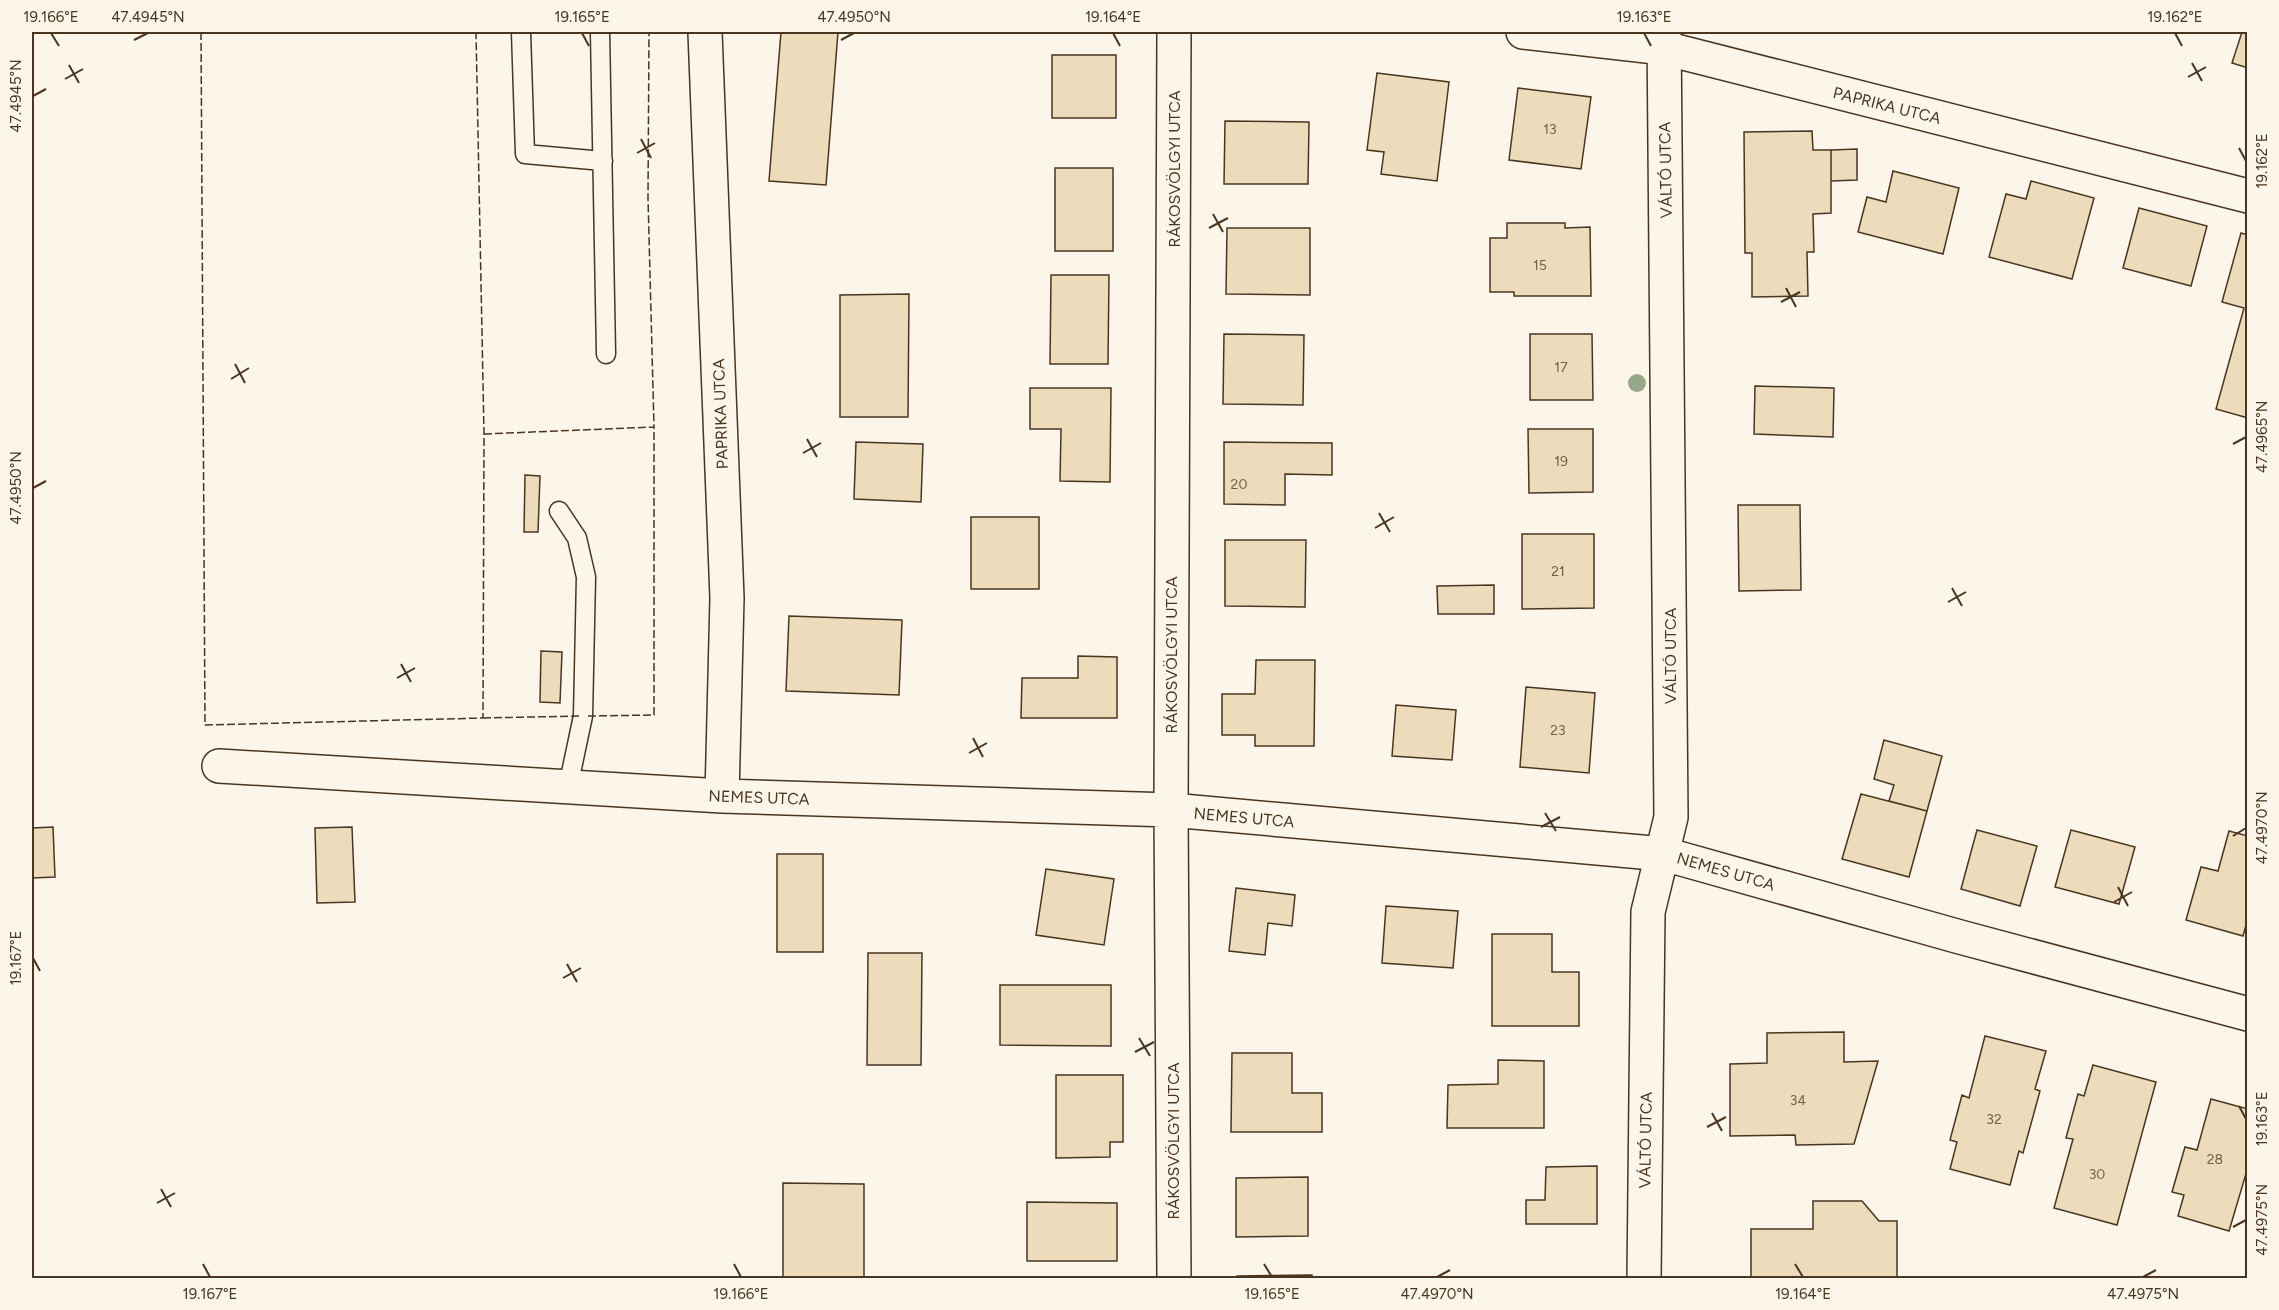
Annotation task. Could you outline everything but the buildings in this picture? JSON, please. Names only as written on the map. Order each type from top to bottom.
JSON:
[{"type":"street","name":"PAPRIKA UTCA","points":[[705,32],[727,598],[722,796]]},
{"type":"street","name":"RÁKOSVÖLGYI UTCA","points":[[1174,32],[1171,810],[1174,1278]]},
{"type":"street","name":"PAPRIKA UTCA","points":[[1523,32],[1664,40],[2247,196]]},
{"type":"street","name":"VÁLTÓ UTCA","points":[[1644,1278],[1647,912],[1664,854],[1671,817],[1664,40]]},
{"type":"street","name":"NEMES UTCA","points":[[219,766],[722,796],[1171,810],[1664,854],[1960,938],[2247,1014]]},
{"type":"lane","points":[[522,32],[525,154],[603,161]]},
{"type":"lane","points":[[600,32],[606,354]]},
{"type":"lane","points":[[559,511],[577,538],[586,577],[583,716],[568,787]]},
{"type":"fence","points":[[201,32],[205,725],[483,718],[484,434],[476,32]]},
{"type":"fence","points":[[484,434],[654,427],[648,198],[649,32]]},
{"type":"fence","points":[[588,716],[654,715],[654,427]]},
{"type":"fence","points":[[483,718],[579,716]]}]
